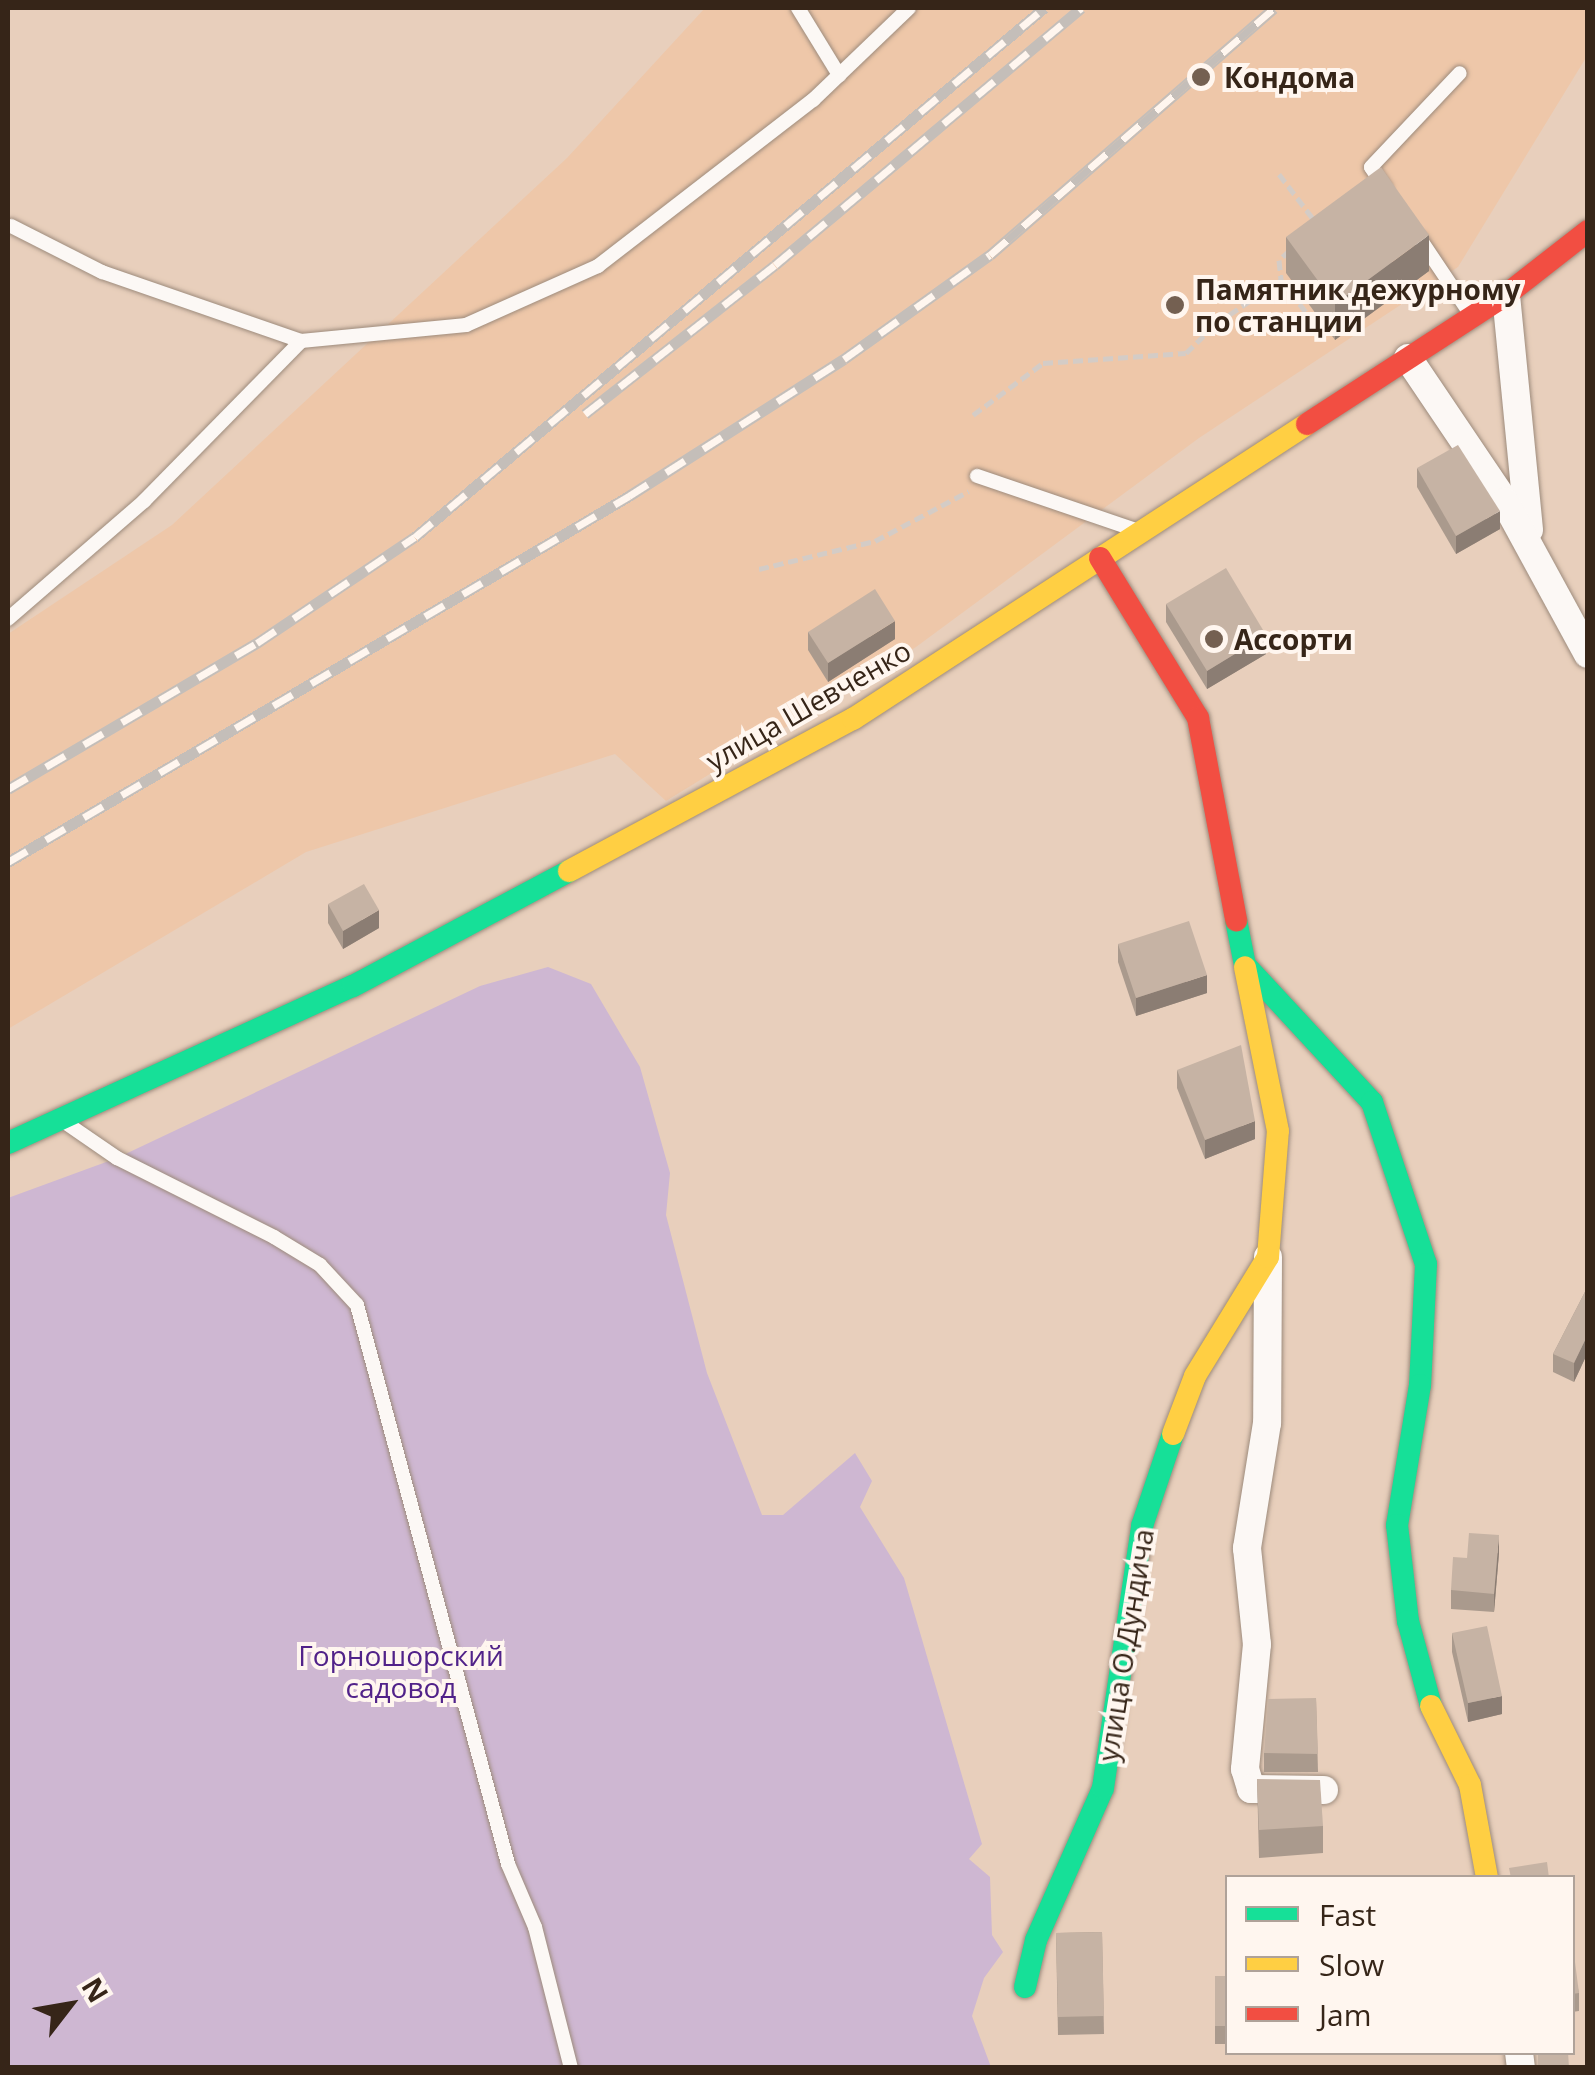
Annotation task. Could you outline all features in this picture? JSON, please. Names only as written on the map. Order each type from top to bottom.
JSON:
[{"type":"street","name":"улица Шевченко","points":[[8,1143],[353,986],[853,719],[1506,295],[1588,232]]},
{"type":"street","points":[[1506,295],[1536,566]]},
{"type":"street","points":[[1408,358],[1505,502],[1536,566],[1588,654]]},
{"type":"street","name":"улица О.Дундича","points":[[1100,558],[1198,718],[1278,1131],[1268,1257],[1267,1423],[1247,1548],[1257,1644],[1245,1769],[1251,1789],[1324,1790]]},
{"type":"street","points":[[1245,965],[1372,1102],[1398,1165],[1426,1264],[1420,1385],[1397,1525],[1408,1621],[1425,1694],[1470,1785],[1486,1875]]},
{"type":"street","name":"улица О.Дундича","points":[[1025,1987],[1036,1940],[1102,1788],[1142,1526],[1160,1469],[1196,1376],[1268,1257]]},
{"type":"lane","points":[[798,8],[839,75]]},
{"type":"lane","points":[[11,226],[102,272],[301,340],[466,326],[598,266],[839,75],[909,8]]},
{"type":"lane","points":[[1400,210],[1371,167],[1460,73]]},
{"type":"lane","points":[[1410,225],[1472,316]]},
{"type":"lane","points":[[8,619],[144,501],[301,340]]},
{"type":"lane","points":[[982,478],[1141,531]]},
{"type":"lane","points":[[61,1120],[117,1158],[289,1246],[320,1266],[356,1304],[508,1864],[535,1927],[572,2068]]},
{"type":"path","points":[[1279,174],[1319,226]]},
{"type":"path","points":[[1306,238],[1279,260],[1281,280],[1312,321]]},
{"type":"path","points":[[973,414],[1043,363],[1186,353],[1281,280]]},
{"type":"path","points":[[758,569],[901,531],[982,478]]},
{"type":"shaded area","points":[[705,8],[1587,8],[1587,56],[1458,267],[1199,438],[916,647],[666,801],[615,754],[306,852],[8,1029],[8,634],[172,525],[567,158]]},
{"type":"green space","name":"Горношорский садовод","points":[[548,967],[591,984],[640,1067],[670,1173],[666,1215],[707,1373],[762,1515],[783,1515],[855,1453],[872,1481],[860,1507],[904,1578],[982,1844],[969,1859],[990,1877],[992,1935],[1003,1952],[984,1978],[972,2016],[991,2067],[8,2068],[8,1198],[117,1158],[480,986]]},
{"type":"building","points":[[1381,167],[1429,235],[1335,304],[1286,237]]},
{"type":"building","points":[[1458,445],[1500,511],[1456,536],[1417,468]]},
{"type":"building","name":"Ассорти","points":[[1226,568],[1266,635],[1207,671],[1166,604]]},
{"type":"building","points":[[875,589],[895,621],[828,663],[808,632]]},
{"type":"building","points":[[364,884],[379,910],[343,931],[328,904]]},
{"type":"building","points":[[1189,921],[1207,975],[1136,998],[1118,944]]},
{"type":"building","points":[[1241,1045],[1255,1121],[1205,1140],[1177,1070]]},
{"type":"building","points":[[1588,1286],[1588,1334],[1574,1363],[1553,1354]]},
{"type":"building","points":[[1469,1533],[1499,1535],[1494,1594],[1451,1590],[1453,1557],[1467,1558]]},
{"type":"building","points":[[1487,1626],[1502,1696],[1468,1703],[1452,1633]]},
{"type":"building","points":[[1316,1698],[1318,1754],[1264,1753],[1268,1699]]},
{"type":"building","points":[[1257,1779],[1320,1780],[1323,1826],[1259,1830]]},
{"type":"building","points":[[1547,1862],[1549,1875],[1510,1875],[1509,1868]]},
{"type":"building","points":[[1102,1932],[1104,2016],[1058,2017],[1056,1933]]},
{"type":"building","points":[[1575,1962],[1579,1993],[1575,1994]]},
{"type":"building","points":[[1215,1976],[1225,1976],[1225,2026],[1215,2026]]},
{"type":"building","points":[[1538,2055],[1568,2055],[1569,2068],[1538,2068]]},
{"type":"railway","points":[[8,789],[257,643],[415,537],[1044,8]]},
{"type":"railway","points":[[585,414],[775,265],[1081,8]]},
{"type":"railway","points":[[8,862],[629,496],[844,359],[990,255],[1274,8]]},
{"type":"traffic: fast","points":[[8,1143],[353,986],[569,871]]},
{"type":"traffic: fast","points":[[1236,920],[1245,965],[1372,1102],[1426,1264],[1420,1385],[1397,1525],[1408,1621],[1431,1706]]},
{"type":"traffic: fast","points":[[1025,1987],[1036,1940],[1103,1788],[1142,1526],[1173,1434]]},
{"type":"traffic: slow","points":[[569,871],[853,719],[1307,424]]},
{"type":"traffic: slow","points":[[1173,1434],[1195,1376],[1268,1257],[1278,1131],[1245,967]]},
{"type":"traffic: slow","points":[[1431,1706],[1470,1785],[1486,1875]]},
{"type":"traffic: jam","points":[[1307,424],[1506,295],[1588,231]]},
{"type":"traffic: jam","points":[[1100,558],[1198,718],[1236,920]]},
{"type":"place","name":"Кондома","points":[[1201,77]]},
{"type":"place","name":"Памятник дежурному по станции","points":[[1175,305]]},
{"type":"place","name":"Ассорти","points":[[1214,639]]}]
